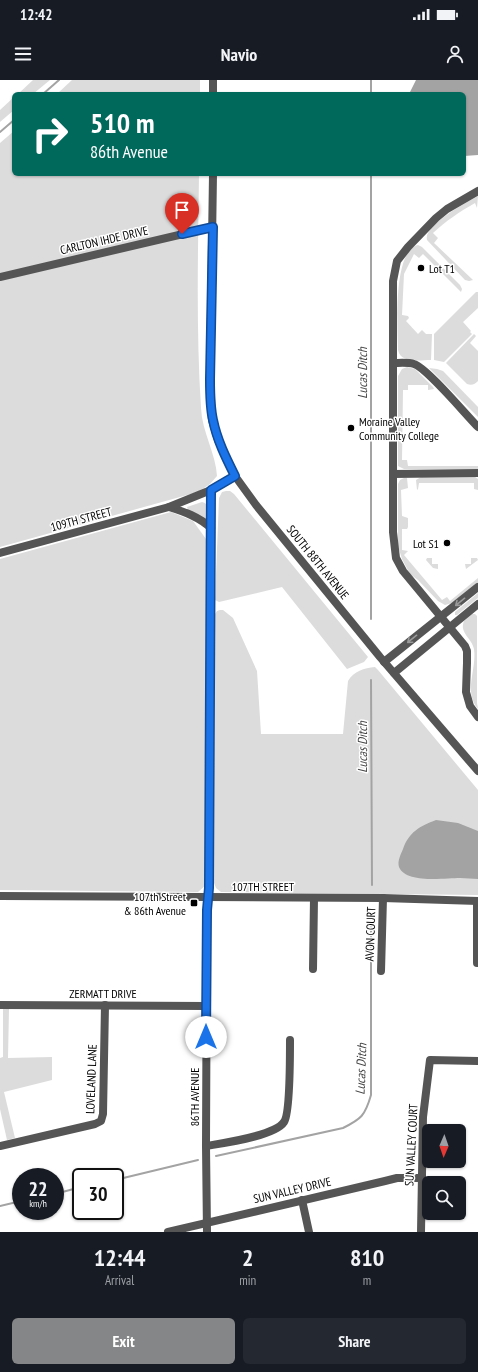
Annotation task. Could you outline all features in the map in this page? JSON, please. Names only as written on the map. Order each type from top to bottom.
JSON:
[{"type":"street","points":[[213,80],[213,92]]},
{"type":"street","points":[[211,490],[235,476],[218,440],[212,420],[210,402],[213,176]]},
{"type":"street","points":[[478,191],[447,209],[436,218],[408,247],[397,261],[393,281],[392,363],[393,532],[396,558],[403,571],[449,628],[463,642],[467,651],[468,663],[466,692],[470,706],[478,717]]},
{"type":"street","name":"CARLTON IHDE DRIVE","points":[[0,277],[213,227]]},
{"type":"street","points":[[392,363],[413,363],[417,365],[434,380],[478,427]]},
{"type":"street","points":[[393,474],[478,473]]},
{"type":"street","name":"SOUTH 88TH AVENUE","points":[[235,476],[256,505],[394,673]]},
{"type":"street","name":"109TH STREET","points":[[0,553],[169,507],[211,490]]},
{"type":"street","name":"86TH AVENUE","points":[[207,1232],[206,1146],[211,490]]},
{"type":"street","points":[[169,507],[184,511],[203,520],[211,528]]},
{"type":"street","points":[[384,662],[478,587]]},
{"type":"street","points":[[478,604],[394,673],[478,771]]},
{"type":"street","name":"107TH STREET","points":[[0,896],[383,898],[477,901]]},
{"type":"street","points":[[313,969],[314,898]]},
{"type":"street","name":"AVON COURT","points":[[381,971],[383,898]]},
{"type":"street","points":[[477,901],[476,963],[478,963]]},
{"type":"street","name":"ZERMATT DRIVE","points":[[0,1005],[207,1006]]},
{"type":"street","name":"LOVELAND LANE","points":[[0,1146],[95,1124],[101,1121],[103,1114],[105,1005]]},
{"type":"street","points":[[206,1146],[262,1134],[279,1127],[284,1122],[288,1111],[290,1040]]},
{"type":"street","name":"SUN VALLEY COURT","points":[[421,1232],[423,1117],[430,1060],[478,1061]]},
{"type":"street","name":"SUN VALLEY DRIVE","points":[[168,1232],[397,1178],[421,1178]]},
{"type":"street","points":[[302,1200],[309,1232]]},
{"type":"shaded area","points":[[33,80],[50,80],[35,92],[20,92]]},
{"type":"shaded area","points":[[72,80],[200,80],[200,92],[59,92]]},
{"type":"shaded area","points":[[416,80],[478,80],[478,155],[466,156],[466,92],[410,92]]},
{"type":"shaded area","points":[[12,99],[12,112],[0,122],[0,110]]},
{"type":"shaded area","points":[[12,133],[12,176],[199,176],[199,379],[202,417],[214,459],[217,476],[210,484],[198,492],[0,547],[0,143]]},
{"type":"shaded area","points":[[478,196],[477,208],[475,203],[453,217],[433,233],[438,238],[434,243],[473,280],[469,281],[465,280],[427,240],[428,234],[438,221]]},
{"type":"shaded area","points":[[418,245],[422,247],[460,285],[462,289],[461,292],[423,254],[419,258],[414,254],[404,274],[402,315],[408,316],[409,318],[406,321],[418,334],[422,330],[426,334],[432,334],[431,360],[417,361],[403,357],[398,350],[397,310],[400,276],[404,261],[410,250]]},
{"type":"shaded area","points":[[476,292],[478,292],[478,308],[463,322],[472,334],[444,362],[434,360],[434,334]]},
{"type":"shaded area","points":[[474,334],[476,336],[470,343],[478,351],[478,381],[475,384],[470,385],[467,384],[446,363]]},
{"type":"shaded area","points":[[407,367],[415,369],[434,389],[428,390],[428,385],[408,385],[408,390],[403,390],[402,460],[407,460],[408,466],[478,466],[478,469],[404,469],[398,466],[398,376],[402,369]]},
{"type":"shaded area","points":[[429,368],[443,371],[478,407],[478,417]]},
{"type":"shaded area","points":[[421,477],[475,477],[478,479],[478,490],[474,489],[474,483],[419,483],[417,490],[416,480]]},
{"type":"shaded area","points":[[407,478],[408,488],[401,490],[402,516],[408,518],[408,527],[407,529],[402,529],[402,550],[408,551],[404,555],[442,600],[447,597],[450,601],[478,578],[478,582],[452,603],[445,605],[438,601],[418,580],[410,574],[402,559],[398,546],[398,484],[400,480]]},
{"type":"shaded area","points":[[230,491],[234,494],[368,657],[364,662],[347,669],[282,587],[219,602],[215,600],[219,498],[222,492]]},
{"type":"shaded area","points":[[202,502],[207,505],[209,513],[207,520],[188,510],[187,507]]},
{"type":"shaded area","points":[[171,512],[193,521],[206,539],[206,885],[198,892],[0,890],[0,559]]},
{"type":"shaded area","points":[[427,558],[432,558],[432,564],[438,564],[438,569],[433,568],[426,560]]},
{"type":"shaded area","points":[[471,558],[477,558],[478,560],[466,569],[465,564],[471,564]]},
{"type":"shaded area","points":[[478,593],[478,598],[455,615],[455,612]]},
{"type":"shaded area","points":[[220,610],[223,610],[233,618],[257,671],[261,734],[343,734],[348,681],[356,672],[363,669],[375,667],[378,670],[478,790],[478,895],[221,892],[216,888],[214,883],[213,732],[215,614]]},
{"type":"shaded area","points":[[472,614],[477,616],[478,709],[471,695],[474,649],[463,629],[464,621]]},
{"type":"shaded area","points":[[436,820],[458,823],[478,831],[478,879],[417,878],[409,876],[399,867],[398,862],[408,838],[420,827]]},
{"type":"shaded area","points":[[3,1009],[9,1009],[8,1058],[52,1057],[52,1080],[4,1092],[15,1138],[7,1140],[0,1109],[0,1058],[3,1057]]},
{"type":"waterway","points":[[45,92],[59,80]]},
{"type":"waterway","name":"Lucas Ditch","points":[[371,80],[371,92]]},
{"type":"waterway","points":[[0,132],[12,122]]},
{"type":"waterway","name":"Lucas Ditch","points":[[371,176],[371,619]]},
{"type":"waterway","name":"Lucas Ditch","points":[[371,680],[372,885]]},
{"type":"waterway","name":"Lucas Ditch","points":[[216,1156],[343,1128],[362,1116],[367,1108],[371,1095],[371,915]]},
{"type":"waterway","name":"Lucas Ditch","points":[[124,1178],[198,1160]]},
{"type":"waterway","name":"Lucas Ditch","points":[[64,1192],[72,1189]]},
{"type":"waterway","name":"Lucas Ditch","points":[[0,1206],[12,1203]]},
{"type":"place","name":"Lot T1","points":[[421,268]]},
{"type":"place","name":"Moraine Valley Community College","points":[[351,428]]},
{"type":"place","name":"Lot S1","points":[[447,543]]},
{"type":"place","name":"107th Street & 86th Avenue","points":[[194,903]]},
{"type":"route","points":[[182,234],[213,227],[210,402],[212,420],[218,440],[235,476],[211,490],[209,888],[207,910],[206,1037]]}]
